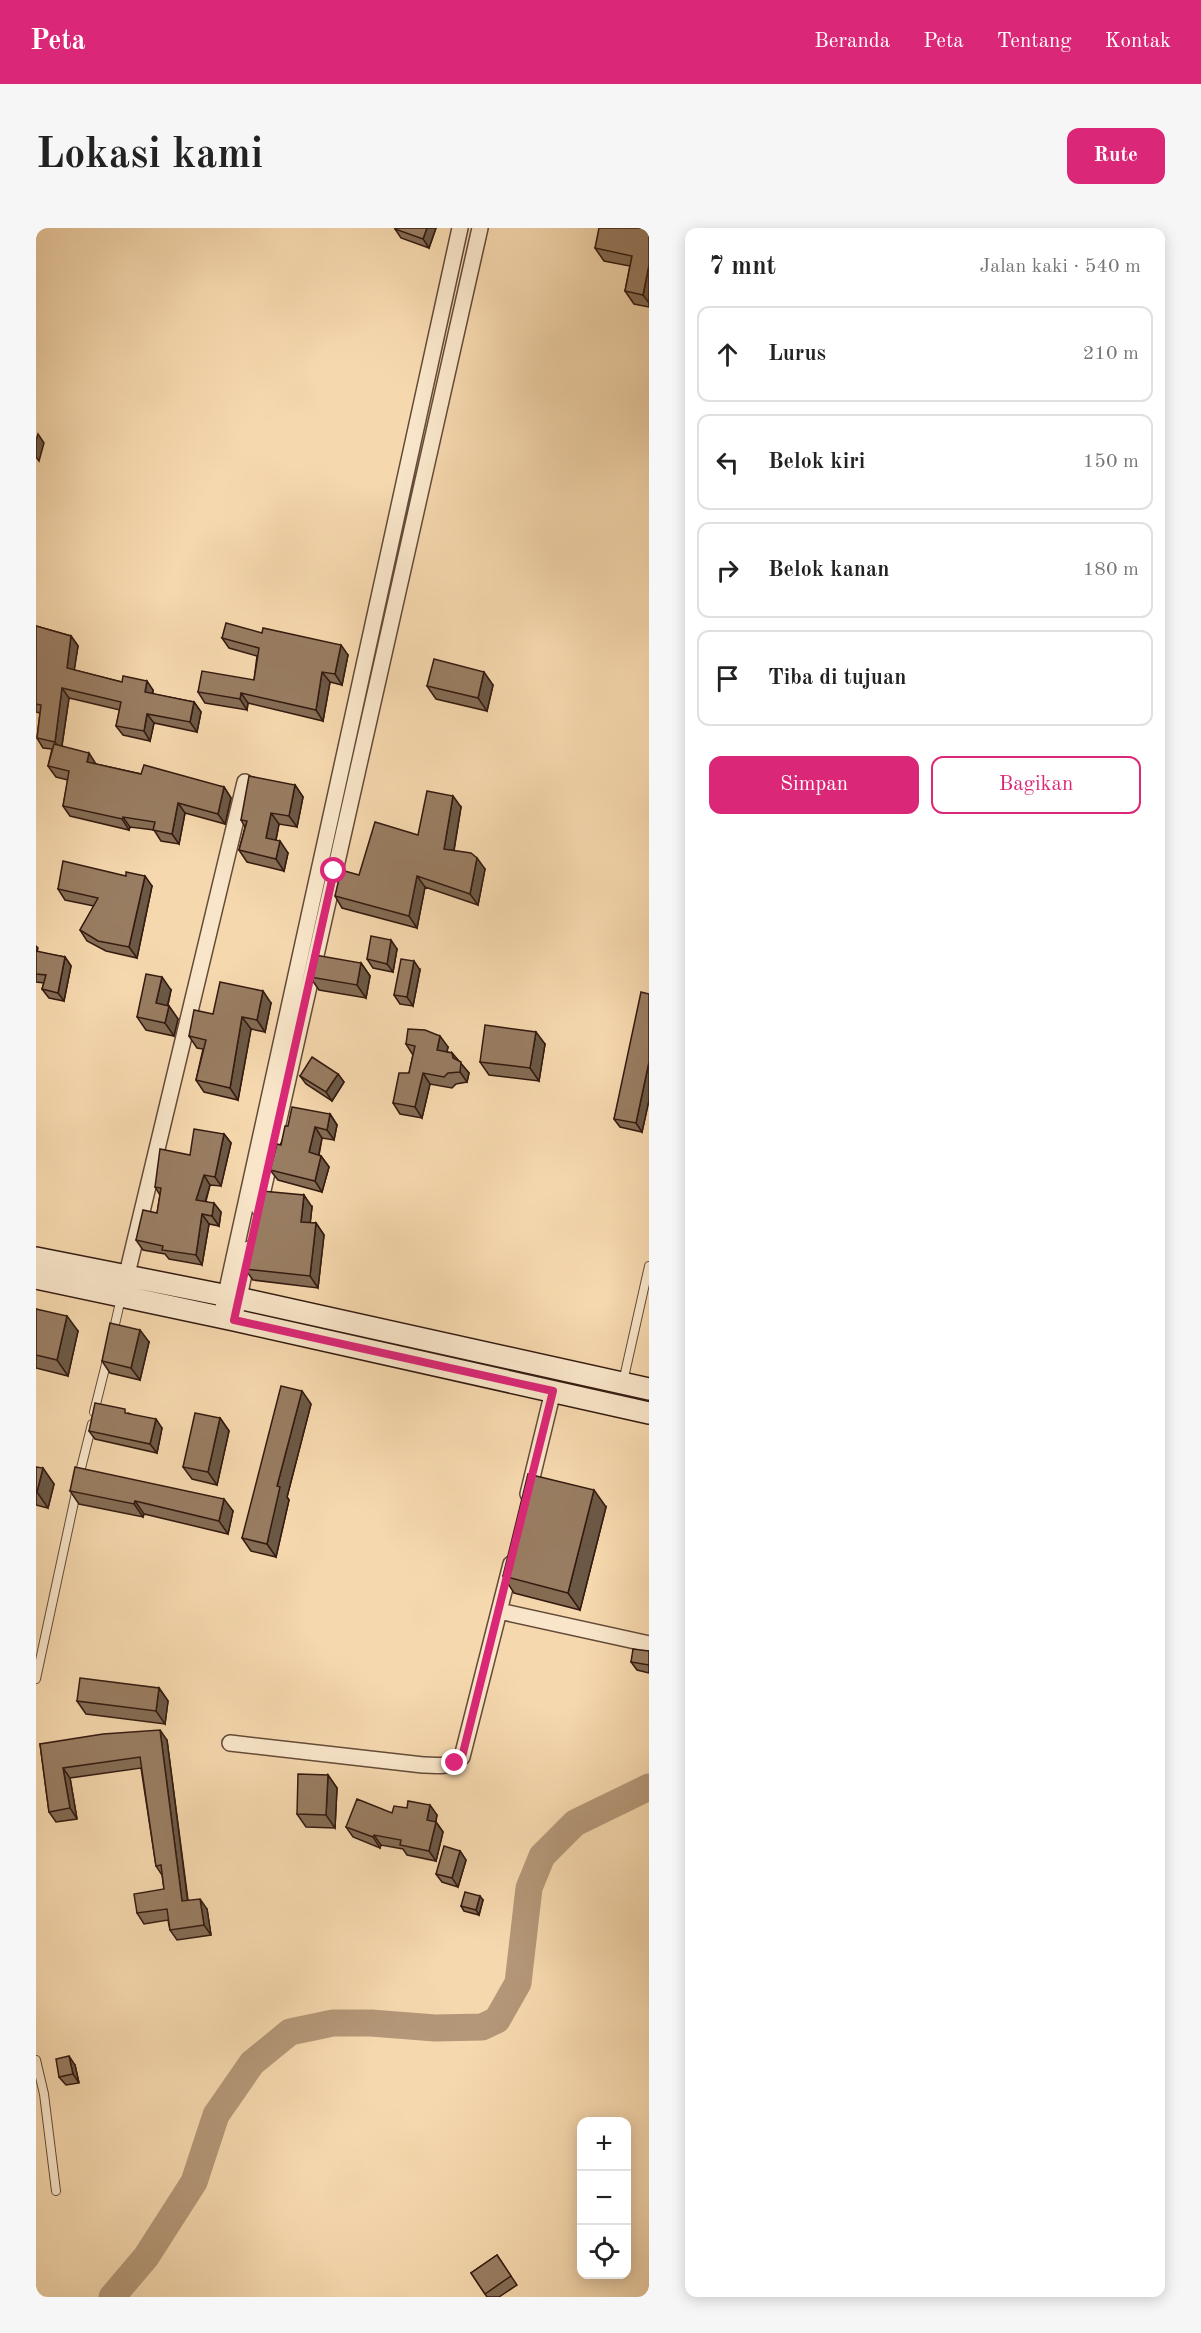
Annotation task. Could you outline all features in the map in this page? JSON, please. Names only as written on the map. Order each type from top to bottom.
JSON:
[{"type":"street","points":[[348,777],[460,228]]},
{"type":"street","points":[[228,1318],[348,777],[480,228]]},
{"type":"street","points":[[127,1274],[245,782]]},
{"type":"street","points":[[36,1258],[127,1274],[649,1389]]},
{"type":"street","points":[[36,1278],[228,1318],[649,1413]]},
{"type":"street","points":[[525,1507],[553,1391]]},
{"type":"street","points":[[230,1743],[423,1765],[441,1766],[455,1763],[462,1757],[513,1553]]},
{"type":"street","points":[[499,1611],[649,1644]]},
{"type":"lane","points":[[623,1383],[649,1266]]},
{"type":"lane","points":[[111,1340],[122,1297]]},
{"type":"lane","points":[[36,1679],[71,1510],[109,1351]]},
{"type":"lane","points":[[36,2060],[44,2094],[56,2191]]},
{"type":"building","points":[[395,228],[427,228],[423,239]]},
{"type":"building","points":[[599,228],[649,228],[649,265],[643,295],[625,291],[632,256],[595,248]]},
{"type":"building","points":[[226,623],[262,633],[263,628],[341,645],[335,674],[322,672],[316,710],[241,693],[240,699],[198,692],[202,671],[254,680],[259,648],[222,638]]},
{"type":"building","points":[[36,626],[71,636],[67,668],[122,682],[123,676],[147,681],[145,692],[194,702],[190,722],[147,714],[144,731],[116,726],[121,702],[62,688],[55,742],[37,738],[41,705],[36,704]]},
{"type":"building","points":[[434,659],[484,672],[478,698],[427,686]]},
{"type":"building","points":[[54,744],[89,753],[87,762],[141,774],[144,765],[224,787],[218,814],[178,803],[172,834],[153,830],[155,822],[123,817],[122,819],[63,806],[69,771],[48,766]]},
{"type":"building","points":[[249,776],[295,785],[289,816],[271,813],[266,838],[280,841],[276,859],[239,850],[247,821],[241,820]]},
{"type":"building","points":[[427,791],[453,796],[444,849],[471,853],[477,858],[470,894],[417,876],[409,916],[335,896],[341,870],[359,875],[375,822],[418,835]]},
{"type":"building","points":[[63,861],[126,876],[126,872],[145,876],[129,947],[98,941],[80,930],[98,898],[58,889]]},
{"type":"building","points":[[371,936],[391,940],[387,964],[367,959]]},
{"type":"building","points":[[36,951],[65,957],[58,993],[42,989],[46,975],[36,974]]},
{"type":"building","points":[[315,955],[361,963],[357,985],[310,977]]},
{"type":"building","points":[[401,959],[414,961],[407,997],[394,995]]},
{"type":"building","points":[[146,974],[162,977],[156,1003],[169,1006],[165,1023],[137,1017]]},
{"type":"building","points":[[220,982],[263,991],[257,1020],[242,1017],[230,1088],[196,1080],[206,1040],[189,1036],[194,1010],[213,1014]]},
{"type":"building","points":[[641,992],[649,994],[649,1062],[636,1123],[614,1119]]},
{"type":"building","points":[[485,1025],[536,1032],[530,1068],[480,1062]]},
{"type":"building","points":[[408,1029],[425,1030],[440,1036],[437,1050],[452,1053],[453,1058],[461,1062],[460,1072],[448,1073],[444,1077],[423,1073],[415,1107],[393,1103],[399,1073],[409,1073],[415,1046],[406,1044]]},
{"type":"building","points":[[312,1057],[338,1074],[326,1092],[300,1076]]},
{"type":"building","points":[[292,1107],[330,1114],[327,1130],[315,1127],[309,1152],[321,1156],[315,1181],[270,1170],[277,1144],[281,1145],[285,1126],[288,1126]]},
{"type":"building","points":[[194,1129],[224,1134],[215,1177],[204,1175],[196,1200],[214,1203],[212,1216],[202,1214],[196,1255],[162,1250],[163,1246],[136,1240],[143,1210],[157,1213],[161,1188],[155,1187],[160,1149],[190,1155]]},
{"type":"building","points":[[262,1191],[304,1195],[301,1222],[316,1223],[310,1276],[245,1269]]},
{"type":"building","points":[[36,1309],[67,1316],[57,1360],[36,1355]]},
{"type":"building","points":[[110,1323],[140,1330],[131,1368],[102,1361]]},
{"type":"building","points":[[281,1386],[302,1391],[277,1486],[280,1487],[267,1544],[242,1538]]},
{"type":"building","points":[[95,1403],[125,1409],[125,1413],[156,1419],[150,1444],[89,1431]]},
{"type":"building","points":[[195,1413],[220,1418],[208,1472],[183,1467]]},
{"type":"building","points":[[36,1467],[43,1468],[37,1492],[36,1492]]},
{"type":"building","points":[[75,1467],[224,1499],[219,1521],[135,1501],[134,1504],[70,1491]]},
{"type":"building","points":[[528,1474],[594,1490],[568,1593],[503,1576]]},
{"type":"building","points":[[633,1649],[649,1651],[649,1665],[631,1662]]},
{"type":"building","points":[[80,1678],[159,1688],[156,1711],[77,1701]]},
{"type":"building","points":[[160,1730],[182,1901],[200,1899],[204,1925],[170,1930],[167,1909],[137,1913],[134,1894],[164,1889],[161,1865],[156,1866],[140,1757],[63,1768],[70,1808],[49,1812],[40,1744],[103,1734]]},
{"type":"building","points":[[298,1774],[328,1775],[326,1815],[297,1814]]},
{"type":"building","points":[[357,1799],[392,1813],[394,1806],[407,1808],[408,1801],[430,1805],[427,1820],[436,1822],[429,1851],[400,1845],[401,1840],[374,1835],[373,1837],[346,1827]]},
{"type":"building","points":[[444,1846],[460,1851],[452,1878],[436,1874]]},
{"type":"building","points":[[465,1892],[480,1896],[476,1910],[461,1906]]},
{"type":"building","points":[[69,2056],[73,2074],[59,2077],[56,2059]]},
{"type":"building","points":[[497,2255],[511,2276],[485,2294],[471,2273]]},
{"type":"waterway","points":[[112,2297],[146,2257],[194,2182],[216,2115],[252,2063],[290,2032],[333,2023],[371,2023],[435,2028],[482,2027],[497,2020],[518,1983],[529,1888],[542,1856],[575,1823],[649,1787]]},
{"type":"route","points":[[334,871],[234,1320],[553,1391],[462,1757],[455,1763]]}]
